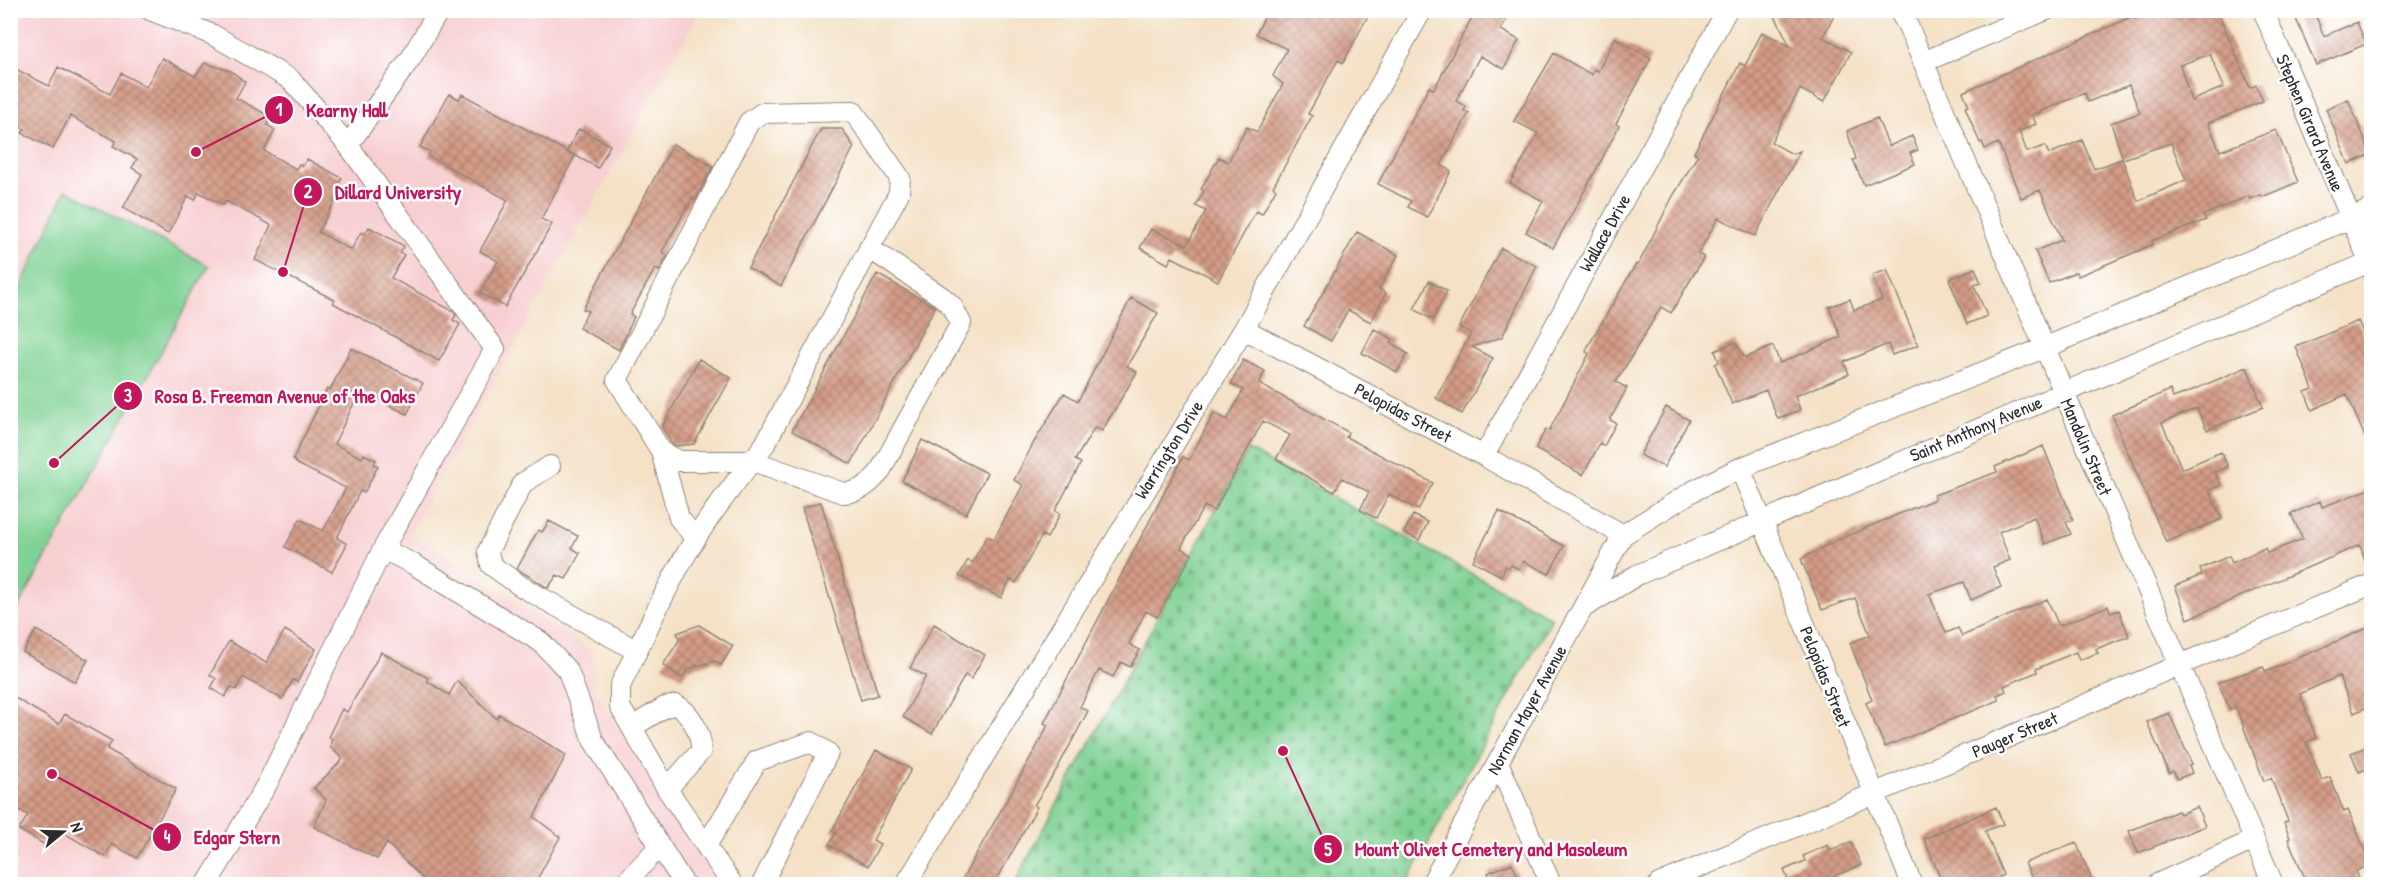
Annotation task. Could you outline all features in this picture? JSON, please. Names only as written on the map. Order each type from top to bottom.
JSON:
[{"type":"street","points":[[150,10],[213,35],[290,79],[348,145],[495,349],[383,549],[267,784],[207,885]]},
{"type":"street","points":[[348,145],[411,58],[439,10]]},
{"type":"street","name":"Warrington Drive","points":[[906,885],[968,777],[1244,329],[1422,10]]},
{"type":"street","name":"Wallace Drive","points":[[1484,456],[1727,10]]},
{"type":"street","name":"Mandolin Street","points":[[1899,10],[2272,885]]},
{"type":"street","points":[[1923,62],[2046,10]]},
{"type":"street","name":"Stephen Girard Avenue","points":[[2263,10],[2371,264]]},
{"type":"street","points":[[695,538],[679,518],[661,450],[617,380],[749,122],[762,113],[853,111],[900,178],[898,193],[765,444],[695,538],[620,686],[620,707],[666,789],[732,885]]},
{"type":"street","points":[[1623,535],[1693,491],[1740,468],[2044,348],[2372,208]]},
{"type":"street","points":[[661,450],[679,461],[753,461],[843,493],[855,492],[867,486],[884,463],[961,323],[952,306],[942,297],[869,248]]},
{"type":"street","name":"Saint Anthony Avenue","points":[[1586,606],[1637,575],[2063,392],[2371,264]]},
{"type":"street","name":"Pelopidas Street","points":[[1244,329],[1484,456],[1623,535]]},
{"type":"street","points":[[550,466],[524,483],[488,551],[491,565],[522,587],[637,651]]},
{"type":"street","name":"Pelopidas Street","points":[[1740,468],[1912,885]]},
{"type":"street","name":"Norman Mayer Avenue","points":[[1431,885],[1623,535]]},
{"type":"street","points":[[383,549],[413,564],[541,642],[568,671],[593,740],[684,885]]},
{"type":"street","name":"Pauger Street","points":[[1659,885],[2372,584]]},
{"type":"street","points":[[632,727],[665,708],[676,705],[688,714],[701,738],[701,752],[666,789]]},
{"type":"street","points":[[706,846],[757,762],[811,742],[828,753],[762,885]]},
{"type":"street","points":[[1498,762],[1551,885]]},
{"type":"street","points":[[2157,884],[2254,840]]},
{"type":"street","points":[[635,880],[660,846]]},
{"type":"shaded area","points":[[10,11],[700,11],[410,533],[593,651],[594,689],[716,884],[11,884]]},
{"type":"green space","points":[[66,190],[209,266],[11,620],[11,307]]},
{"type":"green space","points":[[1248,450],[1552,618],[1406,884],[1014,884]]},
{"type":"building","points":[[1268,10],[1371,10],[1343,63],[1338,60],[1308,114],[1312,116],[1273,187],[1276,189],[1262,214],[1256,211],[1218,281],[1172,257],[1168,264],[1140,248],[1151,229],[1187,245],[1206,211],[1196,206],[1204,191],[1201,189],[1219,157],[1228,162],[1247,127],[1257,132],[1283,84],[1273,76],[1287,49],[1256,34]]},
{"type":"building","points":[[1476,10],[1511,10],[1501,30],[1519,40],[1504,69],[1480,56],[1456,101],[1466,106],[1464,111],[1469,113],[1441,165],[1451,171],[1427,217],[1408,207],[1411,201],[1378,184],[1429,87],[1434,89]]},
{"type":"building","points":[[1772,10],[1837,10],[1823,37],[1851,52],[1824,102],[1800,89],[1771,142],[1792,154],[1800,151],[1755,236],[1718,218],[1698,254],[1704,257],[1671,313],[1661,307],[1616,382],[1627,388],[1610,420],[1616,423],[1604,446],[1600,443],[1583,475],[1535,449],[1546,429],[1549,431],[1589,354],[1586,352],[1587,348],[1636,264],[1638,265],[1673,196],[1698,155],[1694,153],[1740,63],[1745,66],[1762,32],[1790,46]]},
{"type":"building","points":[[2156,10],[2217,10],[2250,88],[2256,85],[2263,101],[2208,123],[2220,151],[2276,130],[2298,182],[2262,197],[2261,195],[2250,199],[2249,196],[2203,215],[2206,220],[2152,241],[2153,244],[2138,251],[2078,276],[2076,272],[2049,283],[2035,251],[2062,240],[2040,190],[2021,198],[1998,143],[1985,149],[1982,142],[1980,143],[1965,107],[1969,106],[1963,92],[2133,16],[2135,19]],"holes":[[[2210,54],[2224,87],[2191,101],[2180,65]],[[2129,85],[2140,113],[2111,123],[2123,159],[2171,143],[2186,180],[2138,201],[2122,159],[2094,169],[2082,140],[2049,154],[2045,146],[2027,152],[2019,131],[2036,124],[2032,115],[2085,93],[2088,102]]]},
{"type":"building","points":[[2314,12],[2324,36],[2357,22],[2366,44],[2316,65],[2296,19]]},
{"type":"building","points":[[1615,38],[1651,58],[1616,124],[1619,126],[1602,159],[1553,248],[1526,232],[1543,201],[1510,183],[1538,133],[1514,121],[1554,53],[1592,75],[1594,69],[1598,71]]},
{"type":"building","points":[[162,58],[195,76],[205,63],[231,71],[245,82],[236,98],[271,117],[267,125],[275,130],[264,151],[296,169],[299,164],[303,166],[307,159],[342,178],[338,186],[342,188],[318,232],[351,250],[361,232],[365,234],[369,227],[404,246],[400,253],[404,255],[391,278],[453,311],[456,315],[453,320],[460,324],[439,361],[333,303],[335,300],[255,260],[271,225],[226,201],[223,205],[199,192],[195,200],[188,196],[168,234],[123,208],[142,174],[132,168],[137,159],[113,146],[116,141],[70,116],[53,149],[22,133],[25,129],[10,122],[10,66],[49,86],[58,67],[110,94],[121,73],[146,87]]},
{"type":"building","points":[[449,94],[459,99],[462,94],[575,156],[541,219],[552,224],[505,307],[480,293],[498,261],[480,251],[508,200],[428,156],[430,152],[420,147]]},
{"type":"building","points":[[2348,99],[2371,154],[2349,164],[2326,109]]},
{"type":"building","points":[[1877,118],[1889,146],[1912,136],[1918,150],[1910,153],[1915,164],[1864,185],[1853,160],[1856,159],[1847,131]]},
{"type":"building","points":[[579,129],[610,145],[598,168],[567,151]]},
{"type":"building","points":[[821,129],[842,129],[854,147],[781,286],[748,268]]},
{"type":"building","points":[[673,144],[713,166],[695,200],[692,198],[662,252],[668,255],[659,271],[655,269],[630,314],[634,317],[619,350],[579,328],[588,311],[583,309]]},
{"type":"building","points":[[1357,232],[1398,255],[1379,289],[1386,293],[1371,322],[1348,310],[1331,341],[1304,326]]},
{"type":"building","points":[[1501,248],[1537,266],[1502,337],[1472,347],[1493,358],[1462,414],[1436,398],[1471,333],[1459,327]]},
{"type":"building","points":[[1975,268],[1981,283],[1974,285],[1987,316],[1967,324],[1949,279]]},
{"type":"building","points":[[1887,270],[1918,345],[1892,355],[1888,344],[1844,362],[1849,374],[1795,396],[1800,410],[1778,419],[1766,390],[1732,404],[1715,364],[1719,362],[1715,351],[1735,342],[1745,358],[1773,346],[1780,363],[1841,337],[1829,307],[1850,299],[1854,310],[1882,300],[1872,275]]},
{"type":"building","points":[[877,274],[935,307],[851,464],[792,431]]},
{"type":"building","points":[[1429,281],[1447,291],[1433,320],[1414,309]]},
{"type":"building","points":[[1131,298],[1158,313],[1127,366],[1137,372],[1102,431],[1095,427],[1075,460],[1081,463],[1055,511],[1060,514],[1047,538],[1042,535],[1016,583],[1010,580],[1001,598],[959,576],[968,560],[972,563],[987,536],[994,539],[1023,485],[1014,480],[1034,442],[1064,393],[1078,401]]},
{"type":"building","points":[[2358,321],[2372,352],[2371,452],[2347,394],[2312,410],[2305,392],[2313,389],[2296,347]]},
{"type":"building","points":[[1374,329],[1393,339],[1391,343],[1408,354],[1397,372],[1362,353]]},
{"type":"building","points":[[351,348],[423,383],[407,414],[360,391],[334,444],[362,458],[364,454],[376,460],[374,464],[378,466],[364,493],[360,491],[337,538],[347,544],[332,572],[285,547],[300,519],[323,531],[346,488],[297,464],[293,459],[327,389],[330,390]]},
{"type":"building","points":[[699,359],[731,378],[694,444],[676,446],[671,443],[662,427]]},
{"type":"building","points":[[1243,360],[1265,371],[1259,384],[1348,432],[1346,437],[1433,483],[1418,510],[1389,494],[1376,518],[1360,510],[1369,492],[1342,478],[1334,492],[1276,459],[1290,435],[1263,421],[1214,511],[1204,506],[1181,548],[1192,554],[1157,617],[1146,611],[1129,644],[1140,650],[1130,667],[1121,662],[1113,677],[1099,670],[1080,707],[1088,711],[1057,769],[1034,805],[1037,807],[994,885],[959,885],[1041,739],[1048,725],[1044,723],[1183,457],[1189,460],[1214,413],[1227,420],[1243,390],[1231,384]]},
{"type":"building","points":[[2247,367],[2263,407],[2207,430],[2197,408],[2162,423],[2182,469],[2221,452],[2228,467],[2215,472],[2221,485],[2209,490],[2222,519],[2166,542],[2112,415],[2170,390],[2173,398]]},
{"type":"building","points":[[1666,407],[1689,420],[1664,467],[1640,455]]},
{"type":"building","points":[[922,440],[987,473],[966,514],[902,481]]},
{"type":"building","points":[[2043,446],[2073,520],[2066,522],[2071,534],[2045,544],[2034,517],[1999,532],[2010,560],[1993,567],[2001,587],[1971,600],[1964,582],[1929,594],[1946,633],[1958,628],[1962,636],[2047,599],[2059,626],[2108,606],[2111,613],[2119,610],[2129,636],[2096,649],[2098,653],[2079,660],[2076,652],[2036,669],[2037,672],[2004,686],[2006,691],[1997,695],[1999,700],[1885,747],[1866,703],[1872,700],[1850,643],[1870,635],[1855,598],[1822,610],[1801,559],[1837,540],[1935,499],[1934,495],[1997,472],[1995,467]]},
{"type":"building","points":[[2372,488],[2372,572],[2369,572],[2360,545],[2188,619],[2175,586],[2202,575],[2200,569],[2229,556],[2232,563],[2265,548],[2267,553],[2303,539],[2291,514],[2320,501],[2322,507]]},
{"type":"building","points":[[821,502],[878,695],[861,700],[802,508]]},
{"type":"building","points":[[1499,511],[1564,546],[1549,574],[1523,561],[1519,569],[1511,565],[1509,568],[1506,566],[1501,576],[1473,561]]},
{"type":"building","points":[[1413,515],[1428,522],[1419,540],[1404,533]]},
{"type":"building","points":[[549,521],[578,536],[572,548],[580,553],[566,579],[557,575],[548,588],[517,569],[538,530],[542,532]]},
{"type":"building","points":[[934,624],[985,655],[971,679],[965,675],[932,734],[903,717],[926,676],[910,668]]},
{"type":"building","points":[[699,625],[733,646],[721,665],[715,661],[688,669],[682,678],[663,665],[680,639],[677,633]]},
{"type":"building","points":[[2372,626],[2372,705],[2354,713],[2339,676],[2300,694],[2316,738],[2306,742],[2322,780],[2330,777],[2344,812],[2348,810],[2371,865],[2356,871],[2362,885],[2308,885],[2288,839],[2290,838],[2284,823],[2288,821],[2271,778],[2264,781],[2236,707],[2230,710],[2218,682],[2263,667],[2266,672]]},
{"type":"building","points":[[36,630],[88,660],[75,682],[23,652]]},
{"type":"building","points":[[285,630],[316,649],[297,682],[293,680],[282,699],[243,677],[236,690],[231,687],[225,697],[211,688],[216,679],[210,675],[229,641],[266,663]]},
{"type":"building","points":[[381,652],[428,678],[428,682],[449,695],[457,681],[497,719],[499,714],[566,755],[534,817],[560,837],[534,885],[429,885],[387,843],[377,859],[314,827],[326,800],[314,788],[343,759],[330,747],[332,739],[328,737],[342,709],[347,712]]},
{"type":"building","points":[[10,695],[59,724],[65,714],[112,741],[107,749],[176,789],[137,858],[112,844],[105,857],[59,830],[49,847],[19,830],[28,815],[10,805]]},
{"type":"building","points":[[2169,713],[2192,764],[2189,765],[2192,773],[2177,779],[2173,771],[2169,773],[2147,722]]},
{"type":"building","points":[[2372,745],[2372,767],[2359,772],[2351,753]]},
{"type":"building","points":[[876,750],[911,769],[873,840],[880,844],[868,866],[829,845],[836,833],[832,831]]},
{"type":"building","points":[[1996,807],[2003,824],[1985,831],[2003,875],[1999,877],[2002,884],[1943,884],[1924,839]]},
{"type":"building","points":[[2197,807],[2205,826],[2138,853],[2129,831],[2178,811],[2180,814]]},
{"type":"building","points":[[1851,842],[1861,865],[1814,885],[1790,885],[1784,870],[1805,861],[1803,856],[1828,845],[1830,851]]},
{"type":"building","points":[[2076,842],[2094,885],[2035,885],[2025,863]]},
{"type":"building","points":[[1512,863],[1522,885],[1493,885],[1488,873]]},
{"type":"place","name":"Kearny Hall","points":[[196,152]]},
{"type":"place","name":"Dillard University","points":[[283,272]]},
{"type":"place","name":"Rosa B. Freeman Avenue of the Oaks","points":[[54,463]]},
{"type":"place","name":"Mount Olivet Cemetery and Masoleum","points":[[1283,751]]},
{"type":"place","name":"Edgar Stern","points":[[52,774]]}]
